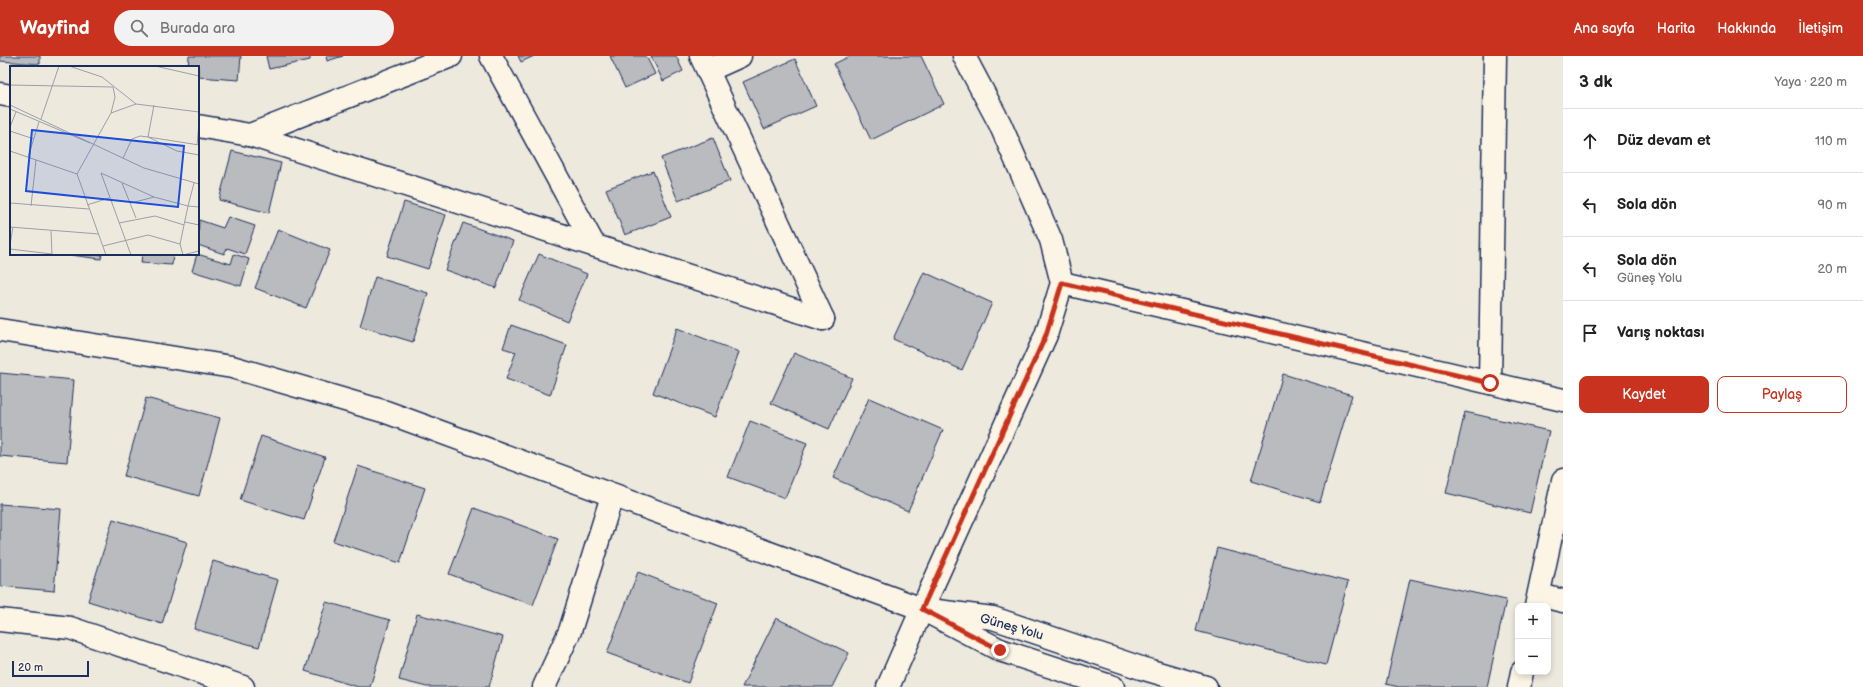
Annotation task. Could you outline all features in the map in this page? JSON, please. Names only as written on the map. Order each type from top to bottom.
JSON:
[{"type":"street","points":[[250,135],[451,56]]},
{"type":"street","points":[[492,56],[594,246]]},
{"type":"street","points":[[199,126],[250,135],[823,319],[705,63],[740,56]]},
{"type":"street","points":[[888,687],[1046,335],[1062,283],[1048,233],[1000,124],[964,56]]},
{"type":"street","points":[[1490,383],[1495,56]]},
{"type":"street","points":[[0,94],[10,96]]},
{"type":"street","points":[[1062,283],[1563,400]]},
{"type":"street","points":[[0,330],[232,367],[386,412],[922,609]]},
{"type":"street","points":[[1563,480],[1537,601],[1563,600]]},
{"type":"street","points":[[544,687],[570,631],[612,496]]},
{"type":"street","name":"Güneş Yolu","points":[[922,609],[1000,650],[1113,687]]},
{"type":"street","name":"Güneş Yolu","points":[[922,609],[993,618],[1141,668],[1206,687]]},
{"type":"street","points":[[0,620],[70,628],[243,687]]},
{"type":"street","points":[[1519,687],[1521,675]]},
{"type":"building","points":[[0,56],[40,56],[40,64],[0,61]]},
{"type":"building","points":[[189,56],[241,56],[239,80],[199,77],[199,66],[188,66]]},
{"type":"building","points":[[266,56],[310,56],[310,60],[269,69]]},
{"type":"building","points":[[326,56],[343,56],[327,61]]},
{"type":"building","points":[[518,56],[534,56],[521,62]]},
{"type":"building","points":[[610,56],[646,56],[655,74],[625,88]]},
{"type":"building","points":[[651,56],[676,56],[683,71],[663,81]]},
{"type":"building","points":[[850,56],[921,56],[944,104],[871,140],[834,64]]},
{"type":"building","points":[[795,59],[816,106],[764,129],[743,82]]},
{"type":"building","points":[[713,138],[730,181],[678,201],[661,158]]},
{"type":"building","points":[[232,151],[281,163],[269,213],[219,200]]},
{"type":"building","points":[[653,171],[671,217],[625,235],[606,189]]},
{"type":"building","points":[[404,202],[446,215],[428,269],[387,256]]},
{"type":"building","points":[[228,217],[255,226],[245,254],[227,248],[224,254],[199,245],[199,220],[223,228]]},
{"type":"building","points":[[463,223],[513,241],[496,288],[445,270]]},
{"type":"building","points":[[278,229],[330,250],[306,308],[255,288]]},
{"type":"building","points":[[234,254],[249,259],[241,286],[192,271],[197,255],[231,264]]},
{"type":"building","points":[[539,254],[587,274],[567,321],[519,300]]},
{"type":"building","points":[[71,255],[102,255],[101,259]]},
{"type":"building","points":[[142,255],[173,255],[172,265],[141,263]]},
{"type":"building","points":[[924,272],[992,303],[962,370],[893,339]]},
{"type":"building","points":[[375,277],[428,293],[413,342],[360,326]]},
{"type":"building","points":[[511,325],[567,345],[550,395],[506,379],[516,352],[503,348]]},
{"type":"building","points":[[677,328],[739,352],[715,417],[653,393]]},
{"type":"building","points":[[794,353],[852,378],[829,429],[771,403]]},
{"type":"building","points":[[0,373],[74,380],[67,462],[0,456]]},
{"type":"building","points":[[1283,374],[1352,395],[1320,502],[1251,481]]},
{"type":"building","points":[[146,398],[220,418],[199,496],[124,476]]},
{"type":"building","points":[[869,398],[943,430],[908,511],[833,478]]},
{"type":"building","points":[[1465,412],[1549,431],[1530,513],[1446,493]]},
{"type":"building","points":[[750,421],[807,443],[785,498],[728,477]]},
{"type":"building","points":[[261,436],[325,457],[304,520],[240,500]]},
{"type":"building","points":[[358,466],[425,488],[400,563],[333,541]]},
{"type":"building","points":[[0,504],[61,509],[54,591],[0,586]]},
{"type":"building","points":[[474,508],[558,539],[533,605],[449,574]]},
{"type":"building","points":[[113,519],[187,542],[162,624],[88,601]]},
{"type":"building","points":[[1217,548],[1348,582],[1326,665],[1196,631]]},
{"type":"building","points":[[213,561],[278,580],[259,647],[194,629]]},
{"type":"building","points":[[638,572],[718,603],[688,683],[607,653]]},
{"type":"building","points":[[1410,579],[1506,600],[1487,687],[1399,687],[1386,684]]},
{"type":"building","points":[[326,602],[390,620],[370,687],[358,687],[305,671]]},
{"type":"building","points":[[417,614],[503,637],[489,687],[427,687],[399,680]]},
{"type":"building","points":[[776,618],[849,653],[832,687],[742,687]]},
{"type":"route","points":[[1000,650],[922,609],[1046,335],[1062,283],[1490,383]]}]
